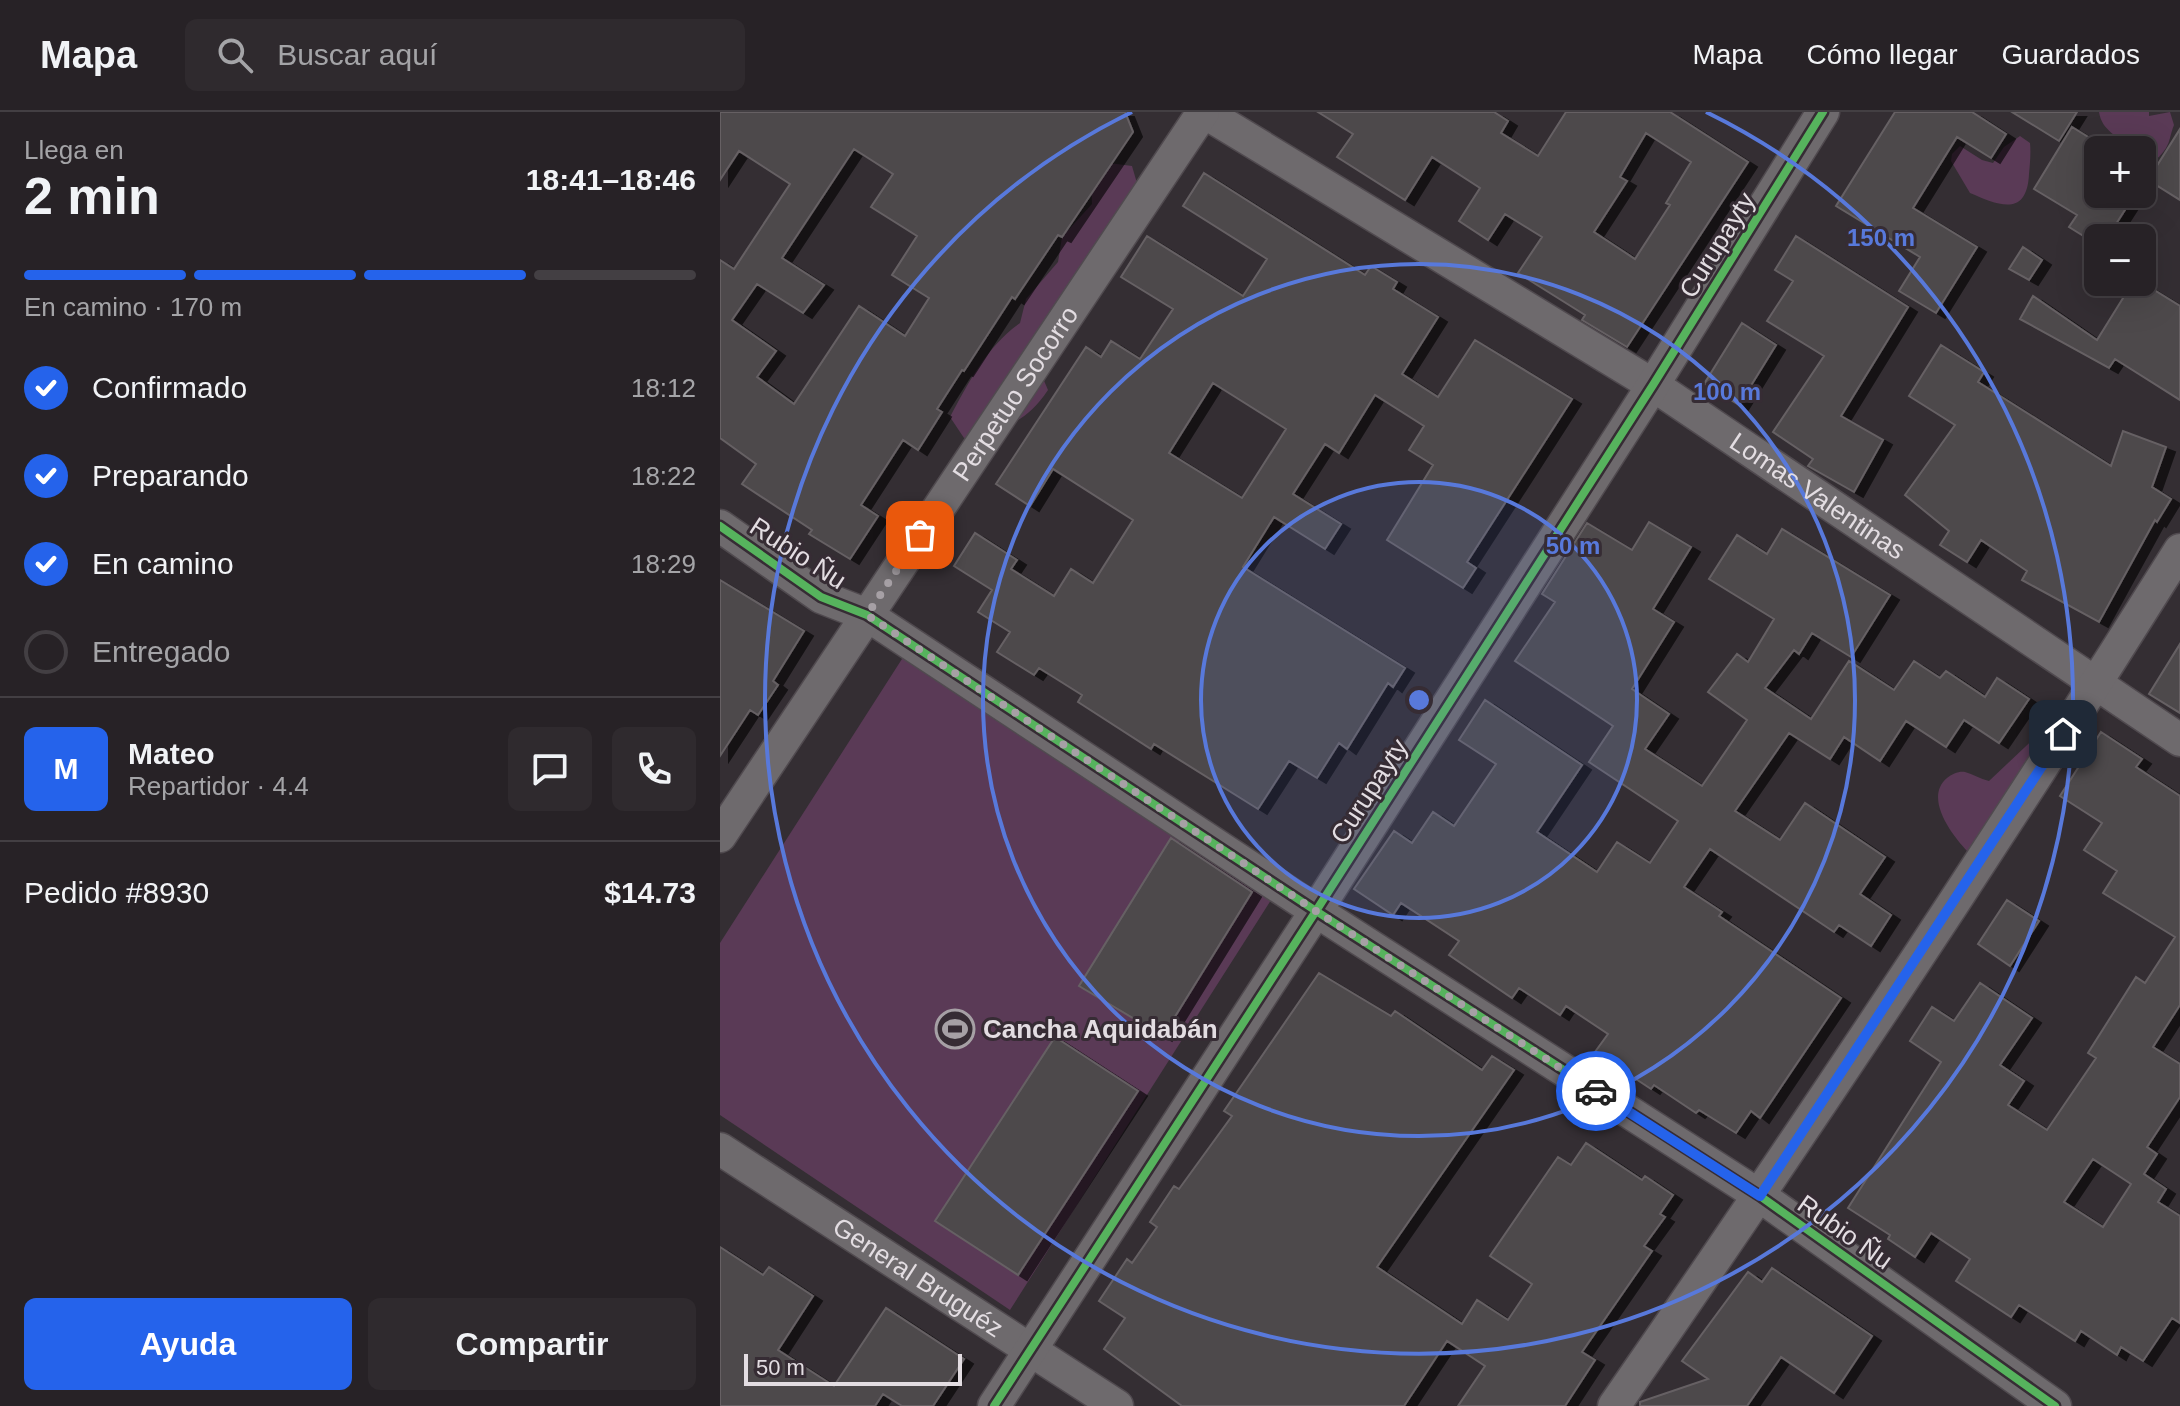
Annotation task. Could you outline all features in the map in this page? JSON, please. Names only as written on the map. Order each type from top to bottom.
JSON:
[{"type":"street","name":"Lomas Valentinas","points":[[1203,112],[1653,385],[2180,740]]},
{"type":"street","name":"Perpetuo Socorro","points":[[720,836],[1203,112]]},
{"type":"street","name":"Curupayty","points":[[994,1406],[1653,385],[1823,112]]},
{"type":"street","name":"Rubio Ñu","points":[[720,526],[821,597],[867,615],[1316,911],[1760,1196],[2055,1406]]},
{"type":"street","points":[[1614,1406],[1760,1196],[2097,683],[2180,550]]},
{"type":"street","name":"General Bruguéz","points":[[720,1149],[1117,1406]]},
{"type":"shaded area","points":[[2099,112],[2149,112],[2149,116],[2170,112],[2174,125],[2168,143],[2156,159],[2156,136],[2115,136]]},
{"type":"shaded area","points":[[2020,136],[2030,143],[2030,166],[2023,197],[2017,203],[2000,204],[1970,193],[1951,161],[1952,154],[1960,146],[1993,163],[2004,147]]},
{"type":"shaded area","points":[[1109,163],[1132,166],[1139,190],[1039,369],[1048,390],[1021,418],[964,438],[950,417],[989,353],[1020,323],[1026,299],[1058,262],[1062,237],[1092,204],[1091,178]]},
{"type":"shaded area","name":"Cancha Aquidabán","points":[[909,648],[1278,889],[1010,1310],[720,1115],[720,943]]},
{"type":"shaded area","points":[[2043,730],[2055,730],[1970,854],[1943,817],[1938,796],[1940,786],[1960,772],[1989,781]]},
{"type":"building","points":[[720,112],[1125,112],[1133,132],[1062,237],[1058,235],[962,370],[937,409],[942,412],[918,450],[903,440],[861,505],[878,516],[850,559],[809,534],[812,530],[742,484],[756,464],[720,438],[720,260],[734,269],[790,184],[739,151],[720,180]],"holes":[[[854,149],[893,174],[871,207],[917,236],[892,275],[929,298],[905,336],[859,306],[794,404],[757,377],[776,351],[732,320],[757,284],[803,313],[824,285],[782,258]]]},
{"type":"building","points":[[1318,112],[1494,112],[1508,121],[1501,133],[1538,156],[1566,112],[1670,112],[1748,162],[1627,347],[1582,320],[1585,315],[1518,273],[1542,237],[1505,214],[1488,240],[1459,221],[1480,188],[1432,157],[1405,200],[1337,157],[1353,134]],"holes":[[[1646,133],[1691,162],[1666,203],[1670,205],[1635,259],[1594,232],[1627,181],[1620,177]]]},
{"type":"building","points":[[1895,112],[1972,112],[2006,134],[1991,158],[1957,137],[1913,208],[1977,247],[1936,313],[1899,291],[1920,257],[1836,206]]},
{"type":"building","points":[[2012,112],[2077,112],[2059,141]]},
{"type":"building","points":[[2072,127],[2087,136],[2084,136],[2084,208],[2126,208],[2116,224],[2084,224],[2084,236],[2069,227],[2077,215],[2034,189]]},
{"type":"building","points":[[2180,129],[2180,200],[2156,185],[2156,167]]},
{"type":"building","points":[[1204,173],[1365,275],[1371,266],[1397,282],[1393,289],[1438,317],[1402,374],[1438,397],[1475,340],[1572,399],[1467,562],[1476,568],[1463,588],[1387,540],[1433,465],[1409,450],[1424,426],[1375,395],[1339,453],[1325,444],[1293,494],[1341,524],[1325,549],[1274,517],[1243,567],[1405,668],[1393,687],[1388,683],[1347,749],[1339,743],[1317,778],[1289,761],[1258,809],[1154,744],[1151,749],[1078,702],[1082,695],[1039,668],[1034,675],[997,652],[1010,632],[978,612],[992,590],[954,566],[975,533],[1017,560],[1011,569],[1054,596],[1071,569],[1093,583],[1133,520],[1053,469],[1030,506],[996,484],[1086,347],[1101,357],[1111,341],[1140,359],[1173,309],[1121,277],[1147,236],[1243,296],[1267,259],[1183,206]],"holes":[[[1213,383],[1286,429],[1242,498],[1169,453]]]},
{"type":"building","points":[[1796,236],[1908,307],[1841,416],[1883,440],[1854,492],[1808,466],[1813,459],[1773,432],[1824,356],[1767,321],[1793,281],[1775,270]]},
{"type":"building","points":[[2023,247],[2042,260],[2029,280],[2009,269]]},
{"type":"building","points":[[2156,291],[2180,306],[2180,400],[2115,359],[2109,368],[2020,319],[2033,296],[2097,340],[2124,296],[2156,296]]},
{"type":"building","points":[[1742,323],[1776,345],[1739,405],[1704,384]]},
{"type":"building","points":[[1941,345],[1984,372],[1978,382],[2111,466],[2123,431],[2166,447],[2152,487],[2171,499],[2157,522],[2155,520],[2099,622],[2022,580],[2027,571],[1981,540],[1967,562],[1940,545],[1949,531],[1905,495],[1955,425],[1909,396]]},
{"type":"building","points":[[1649,522],[1691,547],[1653,609],[1674,622],[1632,689],[1669,714],[1645,749],[1702,786],[1747,720],[1708,692],[1737,654],[1748,662],[1774,619],[1709,579],[1737,535],[1767,554],[1782,529],[1890,595],[1851,657],[1812,633],[1799,654],[1794,650],[1765,688],[1811,719],[1849,661],[1894,690],[1914,661],[1940,678],[1946,671],[1985,697],[1997,678],[2029,699],[1999,743],[1964,720],[1946,747],[1906,721],[1880,761],[1844,737],[1830,759],[1789,733],[1735,811],[1780,840],[1805,803],[1885,857],[1860,894],[1891,915],[1871,946],[1839,925],[1834,932],[1710,849],[1684,887],[1722,912],[1719,916],[1841,998],[1760,1118],[1751,1111],[1736,1133],[1699,1110],[1696,1113],[1654,1085],[1651,1089],[1595,1052],[1608,1034],[1566,1006],[1560,1015],[1519,988],[1512,998],[1449,955],[1459,941],[1401,903],[1393,915],[1354,889],[1394,831],[1412,843],[1433,812],[1454,826],[1496,764],[1459,740],[1485,700],[1582,765],[1537,832],[1597,872],[1617,842],[1650,863],[1678,821],[1589,762],[1613,726],[1515,661],[1555,602],[1542,594],[1587,523],[1632,550]]},
{"type":"building","points":[[720,580],[804,631],[773,681],[778,685],[758,715],[750,710],[720,756]]},
{"type":"building","points":[[2180,644],[2180,713],[2149,694]]},
{"type":"building","points":[[2101,732],[2142,759],[2136,767],[2180,796],[2180,1005],[2153,1047],[2180,1064],[2180,1097],[2147,1147],[2157,1154],[2144,1174],[2166,1189],[2158,1202],[2180,1216],[2180,1323],[2172,1318],[2143,1361],[2121,1347],[2117,1355],[2081,1331],[2075,1341],[2019,1305],[2011,1317],[1956,1281],[1970,1259],[1931,1233],[1915,1257],[1888,1239],[1890,1235],[1848,1208],[1941,1062],[1910,1041],[1932,1007],[1954,1021],[1980,983],[2032,1018],[2000,1065],[2024,1081],[2008,1105],[2047,1130],[2096,1058],[2088,1053],[2136,977],[2145,983],[2175,937],[2103,893],[2117,871],[2084,850],[2102,823],[2060,796]],"holes":[[[2093,1159],[2131,1184],[2103,1227],[2064,1202]]]},
{"type":"building","points":[[1171,838],[1252,892],[1163,1036],[1079,986]]},
{"type":"building","points":[[2007,900],[2039,921],[2010,966],[1978,944]]},
{"type":"building","points":[[1319,973],[1391,1016],[1395,1011],[1482,1070],[1492,1056],[1514,1070],[1377,1267],[1462,1324],[1477,1300],[1508,1320],[1532,1284],[1490,1256],[1558,1157],[1571,1165],[1586,1143],[1642,1180],[1645,1176],[1673,1195],[1660,1214],[1665,1217],[1644,1246],[1652,1251],[1582,1352],[1595,1360],[1565,1406],[1458,1406],[1485,1366],[1447,1341],[1404,1406],[1182,1406],[1104,1349],[1125,1318],[1099,1301],[1127,1259],[1132,1263],[1157,1227],[1150,1222],[1174,1186],[1179,1189],[1232,1116],[1224,1111]]},
{"type":"building","points":[[1055,1037],[1138,1091],[1018,1275],[935,1221]]},
{"type":"building","points":[[720,1247],[763,1275],[769,1267],[813,1296],[778,1350],[834,1386],[886,1308],[964,1359],[933,1406],[902,1406],[883,1394],[875,1406],[720,1406]]},
{"type":"building","points":[[1772,1268],[1872,1336],[1834,1393],[1781,1357],[1747,1406],[1640,1406],[1640,1402],[1708,1379],[1682,1361],[1748,1272],[1762,1282]]},
{"type":"cycle path","points":[[994,1406],[1653,385],[1823,112]]},
{"type":"cycle path","points":[[720,526],[821,597],[867,615],[1316,911],[1760,1196],[2055,1406]]},
{"type":"way so far","points":[[920,535],[867,615],[1596,1091]]},
{"type":"place","name":"Cancha Aquidabán","points":[[955,1029]]},
{"type":"route","points":[[1596,1091],[1760,1196],[2063,734]]}]
